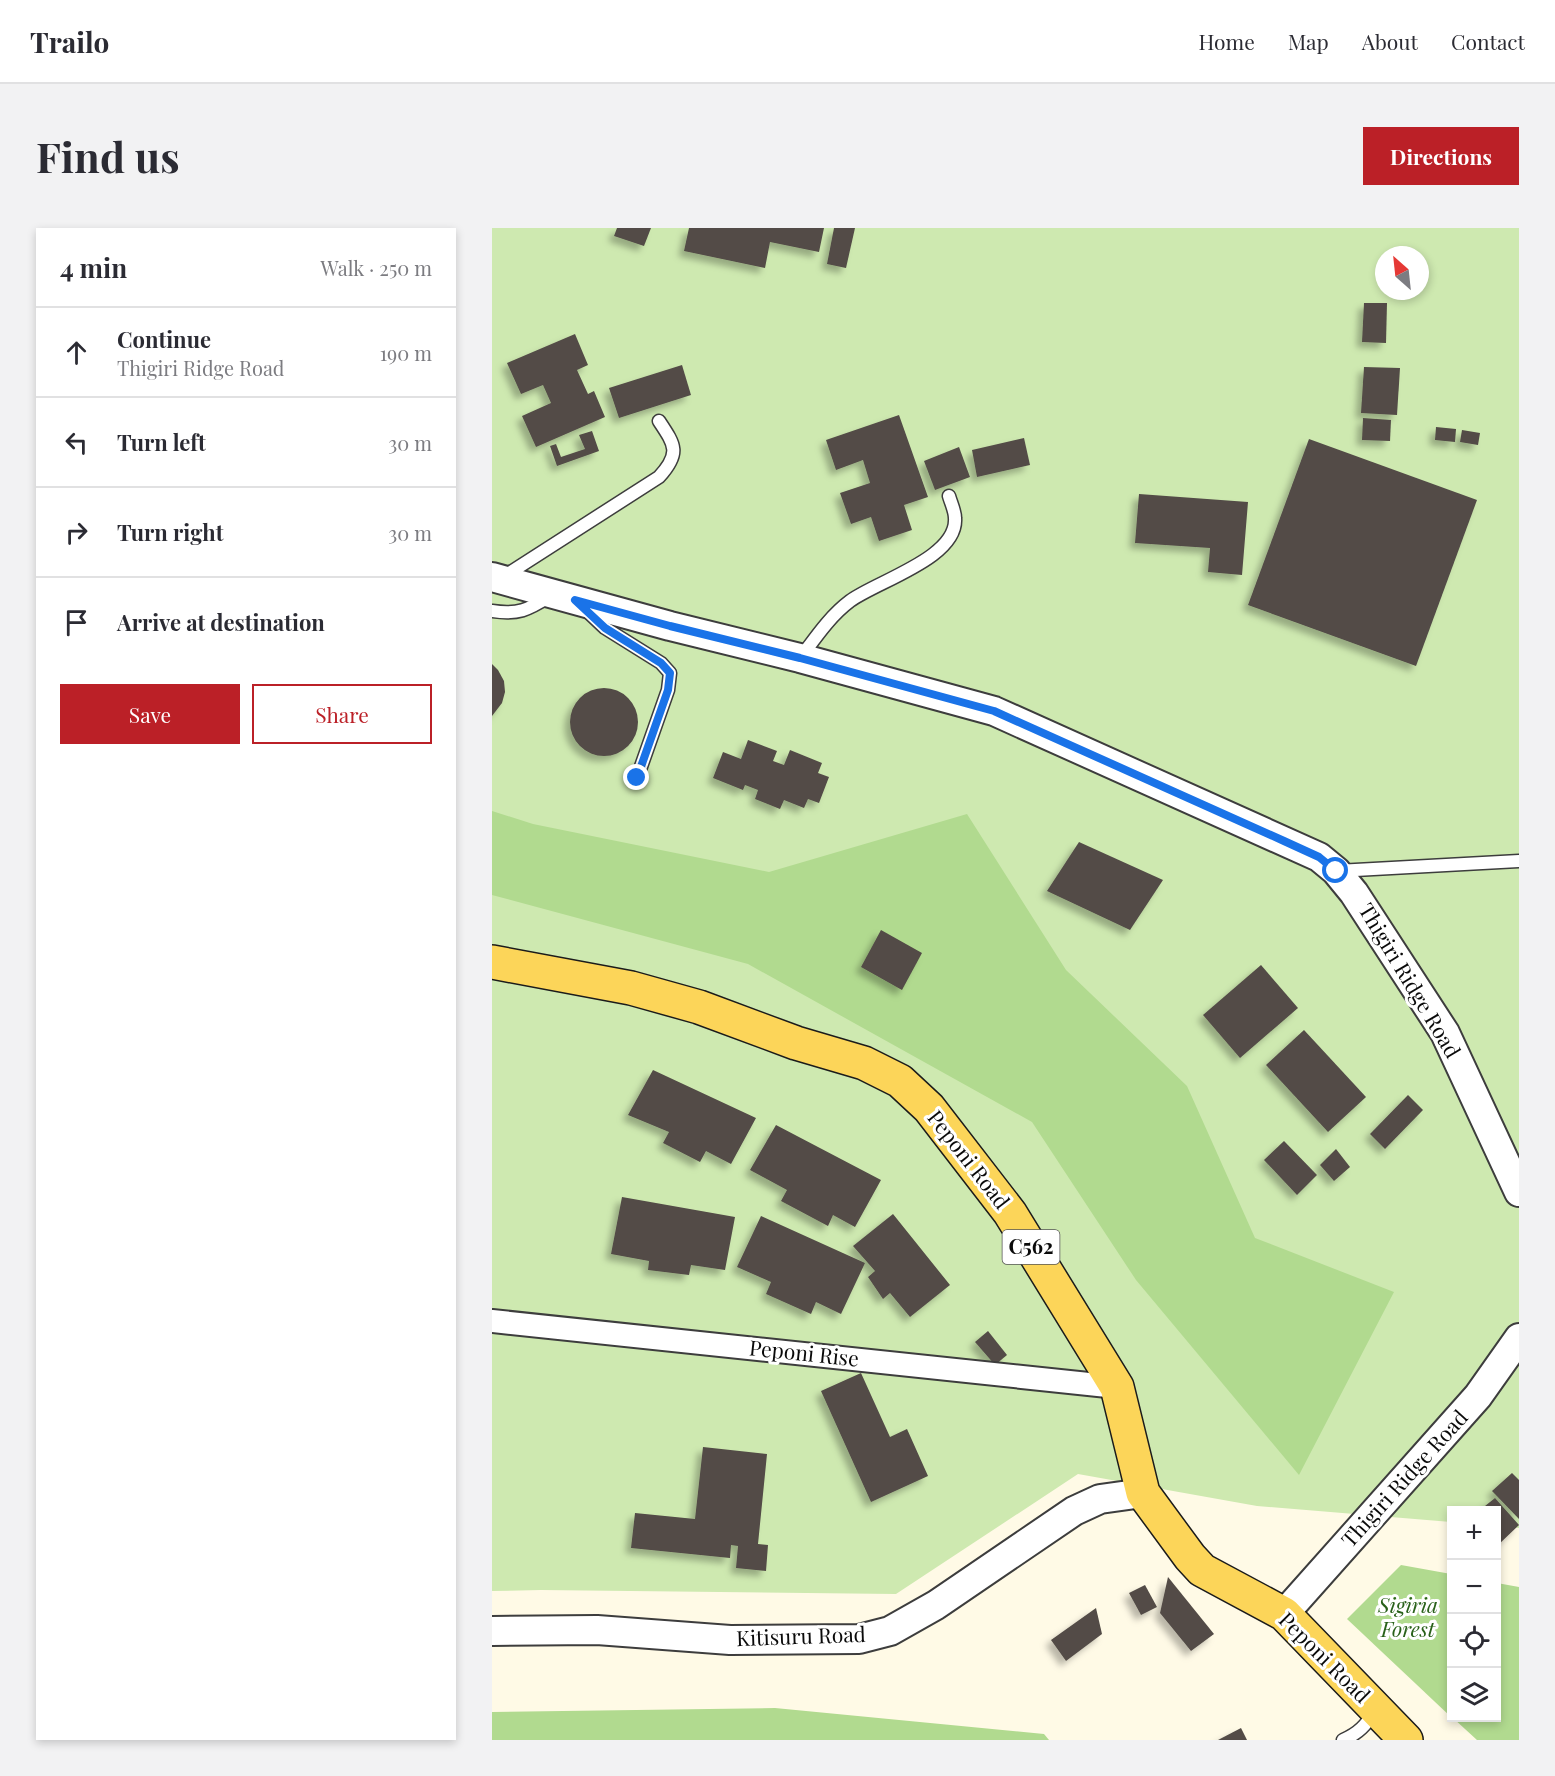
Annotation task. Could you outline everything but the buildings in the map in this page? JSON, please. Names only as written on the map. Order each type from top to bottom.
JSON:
[{"type":"main road","name":"Peponi Road","points":[[492,962],[631,988],[699,1007],[796,1043],[864,1063],[900,1081],[929,1108],[1010,1213],[1117,1387],[1143,1493],[1190,1557],[1202,1570],[1284,1614],[1406,1740]]},
{"type":"street","name":"Thigiri Ridge Road","points":[[496,578],[994,711],[1319,857],[1336,871],[1354,893],[1445,1033],[1519,1192]]},
{"type":"street","name":"Peponi Rise","points":[[492,1321],[1117,1387]]},
{"type":"street","name":"Thigiri Ridge Road","points":[[1284,1614],[1478,1396],[1519,1338]]},
{"type":"street","name":"Kitisuru Road","points":[[492,1631],[597,1630],[730,1640],[859,1639],[890,1630],[936,1605],[1074,1511],[1100,1499],[1143,1493]]},
{"type":"lane","points":[[496,578],[659,477],[670,465],[674,450],[673,442],[659,421]]},
{"type":"lane","points":[[800,658],[829,620],[848,602],[937,553],[951,538],[956,519],[949,496]]},
{"type":"lane","points":[[492,611],[510,614],[564,597],[605,628],[661,663],[670,673],[668,690],[637,778]]},
{"type":"lane","points":[[1336,871],[1519,861]]},
{"type":"lane","points":[[1343,1740],[1365,1726],[1376,1710]]},
{"type":"green space","points":[[492,228],[1519,228],[1519,1528],[1501,1526],[1501,1506],[1447,1506],[1447,1522],[1257,1506],[1078,1474],[896,1594],[492,1591]]},
{"type":"green space","points":[[492,811],[533,824],[769,872],[967,814],[1066,970],[1187,1086],[1255,1238],[1394,1292],[1299,1475],[1136,1280],[1032,1122],[748,964],[492,895]]},
{"type":"green space","name":"Sigiria Forest","points":[[1401,1565],[1447,1573],[1447,1713],[1347,1619]]},
{"type":"green space","name":"Sigiria Forest","points":[[1501,1584],[1519,1587],[1519,1740],[1477,1740],[1457,1722],[1501,1722]]},
{"type":"green space","points":[[775,1708],[1044,1734],[1049,1740],[492,1740],[492,1712]]},
{"type":"route","points":[[637,778],[668,690],[670,673],[661,663],[605,628],[575,600],[994,711],[1319,857],[1336,871]]}]
